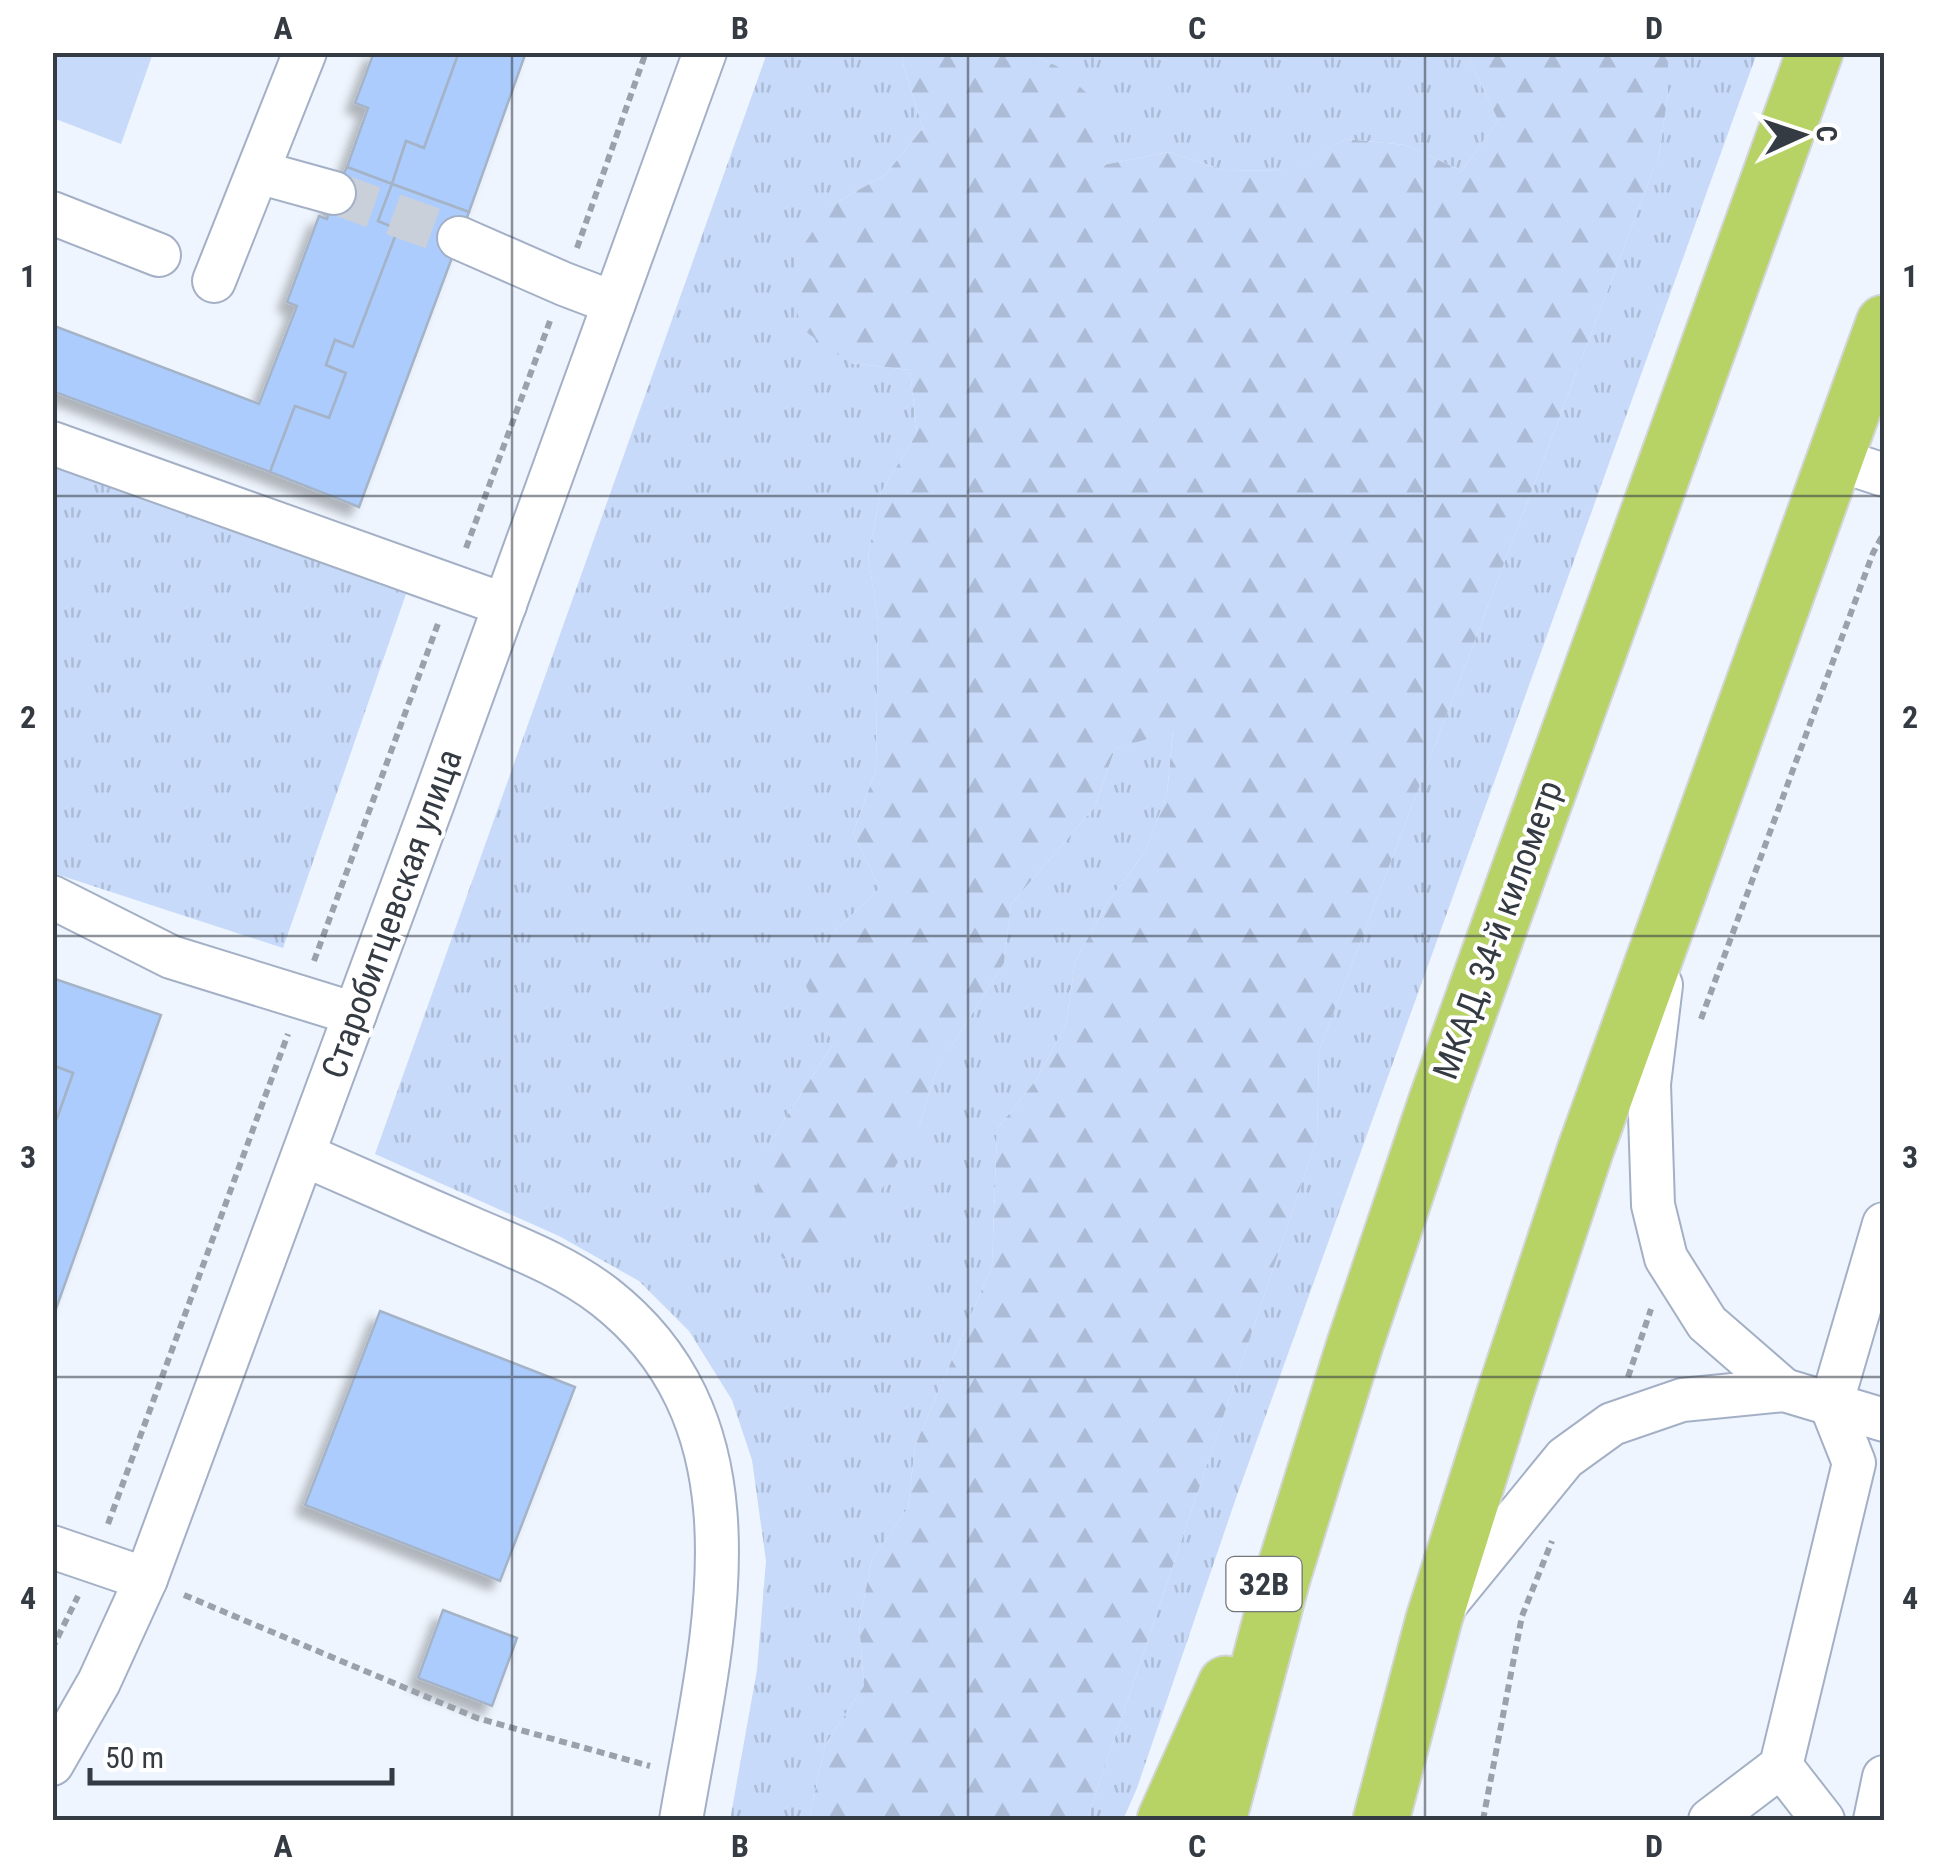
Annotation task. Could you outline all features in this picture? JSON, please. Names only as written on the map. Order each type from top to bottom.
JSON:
[{"type":"highway","name":"МКАД, 34-й километр","points":[[1218,1820],[1283,1575],[1431,1118],[1816,52]]},
{"type":"highway","points":[[1381,1820],[1434,1618],[1585,1151],[1669,920],[1860,467],[1884,323]]},
{"type":"highway","name":"32B","points":[[1166,1820],[1218,1705],[1355,1344]]},
{"type":"street","points":[[214,282],[305,52]]},
{"type":"street","name":"Старобитцевская улица","points":[[52,1764],[99,1682],[146,1579],[704,52]]},
{"type":"street","points":[[258,172],[334,193]]},
{"type":"street","points":[[52,213],[159,254]]},
{"type":"street","points":[[459,238],[614,303]]},
{"type":"street","points":[[52,443],[505,605]]},
{"type":"street","points":[[52,897],[171,957],[355,1014]]},
{"type":"street","points":[[1669,920],[1649,1084],[1653,1205],[1666,1258],[1706,1323],[1784,1390],[1884,1420]]},
{"type":"street","points":[[304,1155],[543,1259],[604,1297],[651,1340],[687,1397],[710,1463],[718,1536],[714,1628],[680,1820]]},
{"type":"street","points":[[1710,1820],[1781,1766],[1854,1463],[1830,1405],[1884,1224]]},
{"type":"street","points":[[1434,1618],[1565,1458],[1612,1424],[1682,1400],[1784,1390]]},
{"type":"street","points":[[52,1547],[146,1579]]},
{"type":"street","points":[[1781,1766],[1823,1820]]},
{"type":"street","points":[[1875,1820],[1884,1776]]},
{"type":"path","points":[[52,1649],[94,1562],[646,52]]},
{"type":"path","points":[[146,1579],[477,1718],[656,1768]]},
{"type":"green space","points":[[52,53],[153,53],[121,144],[53,118]]},
{"type":"green space","points":[[767,53],[902,53],[923,128],[885,175],[830,206],[850,363],[910,370],[917,433],[881,492],[868,556],[878,621],[876,770],[853,833],[880,888],[835,931],[833,1044],[767,1147],[919,1127],[936,1071],[1004,963],[1011,904],[1094,808],[1115,749],[1173,730],[1167,794],[1145,852],[1107,903],[1075,962],[1066,1024],[1036,1080],[997,1129],[992,1266],[915,1446],[908,1508],[872,1559],[859,1623],[864,1686],[825,1745],[809,1820],[730,1820],[757,1670],[766,1561],[752,1460],[732,1400],[689,1331],[639,1281],[559,1236],[375,1154]]},
{"type":"green space","points":[[902,53],[1028,53],[1057,66],[1102,107],[1103,165],[1169,152],[1227,171],[1290,170],[1346,139],[1406,145],[1462,171],[1498,120],[1466,53],[1668,53],[1668,95],[1659,155],[1319,1051],[1317,1139],[1087,1820],[809,1820],[825,1745],[864,1686],[859,1623],[872,1559],[908,1508],[915,1446],[992,1266],[997,1129],[1036,1080],[1066,1024],[1075,962],[1107,903],[1145,852],[1167,794],[1173,731],[1115,749],[1094,808],[1011,904],[1004,963],[936,1071],[919,1127],[846,1248],[783,1259],[752,1205],[767,1147],[833,1044],[806,986],[835,931],[880,888],[853,833],[876,770],[878,621],[868,556],[881,492],[917,433],[910,370],[850,363],[799,327],[794,259],[830,206],[885,175],[923,128]]},
{"type":"green space","points":[[1028,53],[1466,53],[1498,120],[1462,171],[1406,145],[1346,139],[1291,170],[1227,171],[1169,152],[1103,165],[1057,66]]},
{"type":"green space","points":[[1668,53],[1757,53],[1236,1498],[1137,1788],[1123,1820],[1087,1820],[1317,1139],[1319,1051],[1659,155],[1668,95]]},
{"type":"green space","points":[[53,466],[406,594],[283,948],[53,873]]},
{"type":"building","points":[[374,52],[459,52],[424,148],[406,141],[392,184],[347,167],[368,108],[355,103]]},
{"type":"building","points":[[459,52],[526,52],[469,212],[392,184],[406,141],[424,148]]},
{"type":"building","points":[[347,167],[392,184],[378,221],[398,229],[353,347],[335,340],[326,365],[346,373],[329,418],[295,406],[270,472],[52,391],[52,325],[259,404],[297,306],[287,302],[319,216],[327,219]]},
{"type":"building","points":[[392,184],[469,212],[359,507],[270,472],[295,406],[329,418],[346,373],[326,365],[335,340],[353,347],[398,229],[378,221]]},
{"type":"building","points":[[52,978],[161,1015],[52,1320],[52,1117],[57,1118],[73,1073],[52,1065]]},
{"type":"building","points":[[52,1065],[73,1073],[57,1118],[52,1117]]},
{"type":"building","points":[[380,1311],[575,1387],[500,1581],[305,1505]]},
{"type":"building","points":[[443,1610],[517,1638],[492,1706],[418,1678]]},
{"type":"tunnel","points":[[334,193],[459,238]]}]
